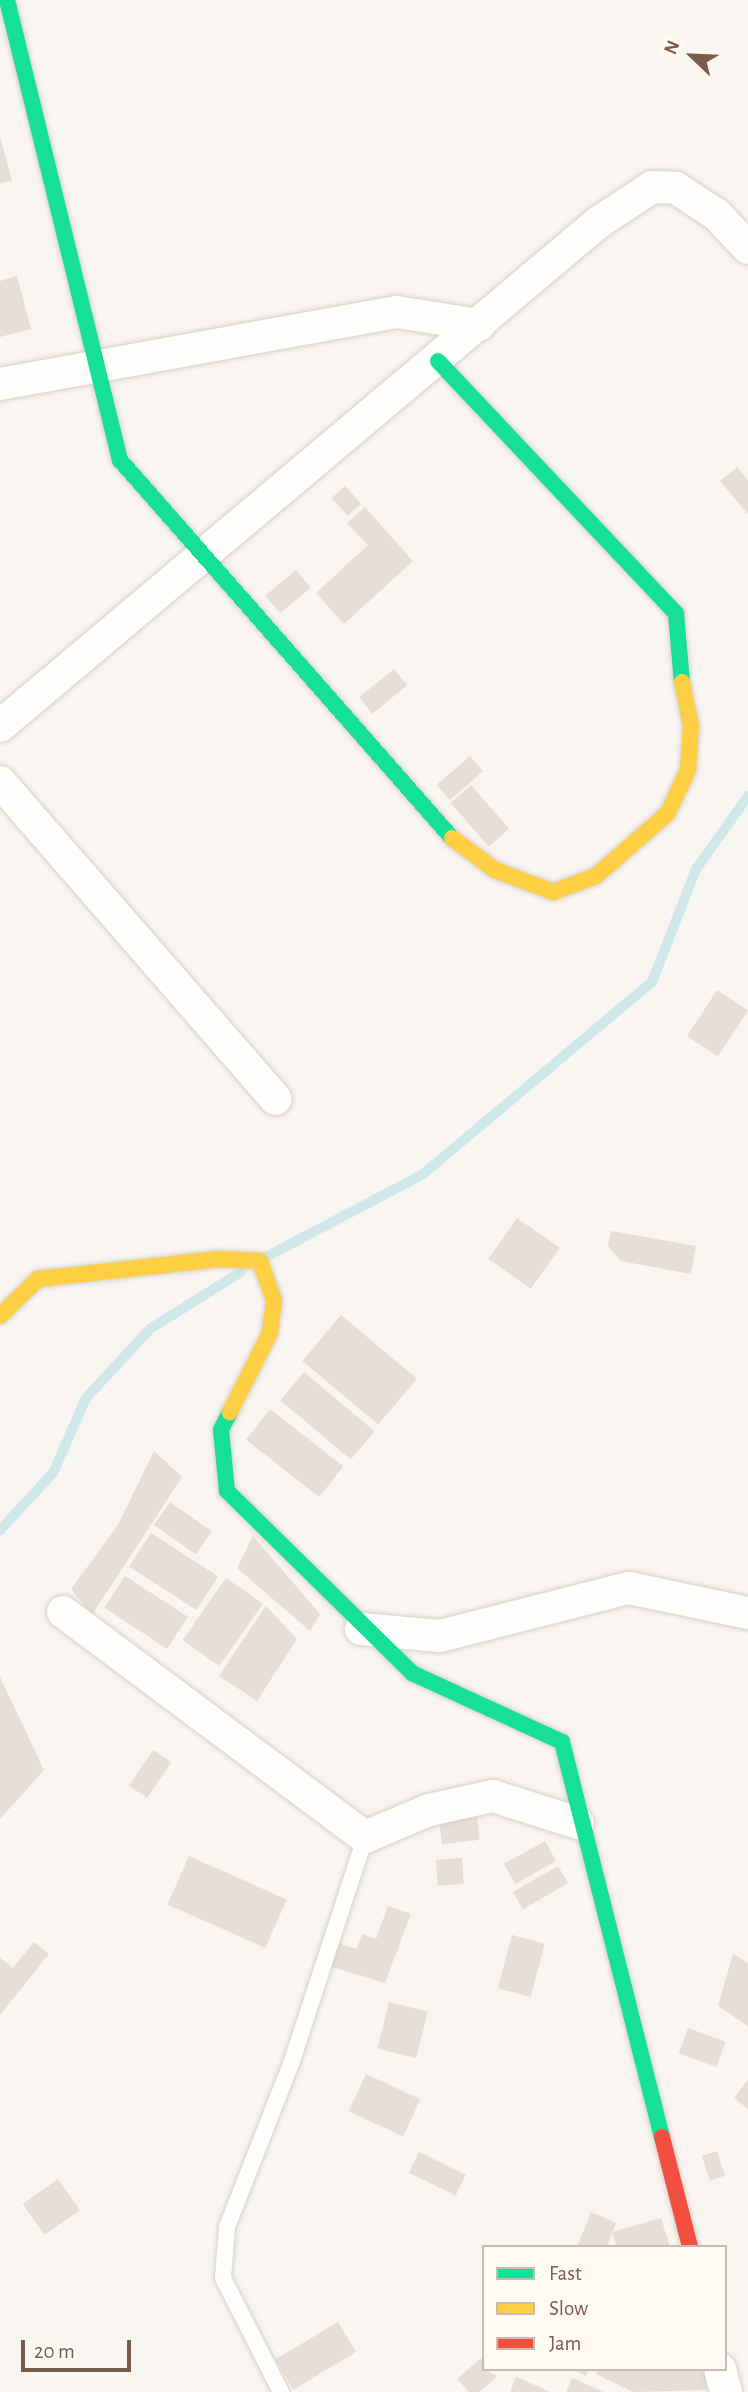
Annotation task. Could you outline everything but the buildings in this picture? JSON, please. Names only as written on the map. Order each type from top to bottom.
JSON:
[{"type":"street","points":[[7,0],[93,364],[120,460],[200,556],[451,837],[495,870],[553,892],[596,876],[637,845],[668,813],[688,770],[691,726],[674,646],[676,614],[439,361]]},
{"type":"street","points":[[0,726],[200,556],[439,361],[598,222],[652,187],[676,188],[717,215],[748,248]]},
{"type":"street","points":[[0,384],[93,364],[397,312],[479,325]]},
{"type":"street","points":[[0,782],[276,1099]]},
{"type":"street","points":[[0,1316],[38,1279],[219,1259],[260,1261],[274,1300],[270,1333],[221,1430],[227,1491],[361,1629],[412,1673],[562,1742],[578,1824],[599,1872],[690,2245]]},
{"type":"street","points":[[361,1629],[440,1636],[629,1588],[748,1612]]},
{"type":"street","points":[[63,1612],[365,1837],[429,1810],[493,1796],[578,1824]]},
{"type":"street","points":[[721,2371],[726,2392]]},
{"type":"lane","points":[[281,2392],[223,2278],[227,2227],[292,2061],[365,1837]]},
{"type":"waterway","points":[[264,1258],[423,1174],[652,982],[696,869],[748,796]]},
{"type":"waterway","points":[[0,1530],[53,1473],[86,1398],[150,1329],[241,1272]]},
{"type":"traffic: fast","points":[[7,0],[120,460],[452,838]]},
{"type":"traffic: fast","points":[[438,361],[676,614],[682,682]]},
{"type":"traffic: fast","points":[[230,1412],[221,1430],[227,1491],[412,1673],[562,1742],[662,2137]]},
{"type":"traffic: slow","points":[[452,838],[495,870],[553,892],[596,876],[668,813],[688,770],[691,726],[682,682]]},
{"type":"traffic: slow","points":[[0,1316],[38,1279],[219,1259],[260,1261],[274,1300],[270,1333],[230,1412]]},
{"type":"traffic: jam","points":[[662,2137],[689,2245]]}]
